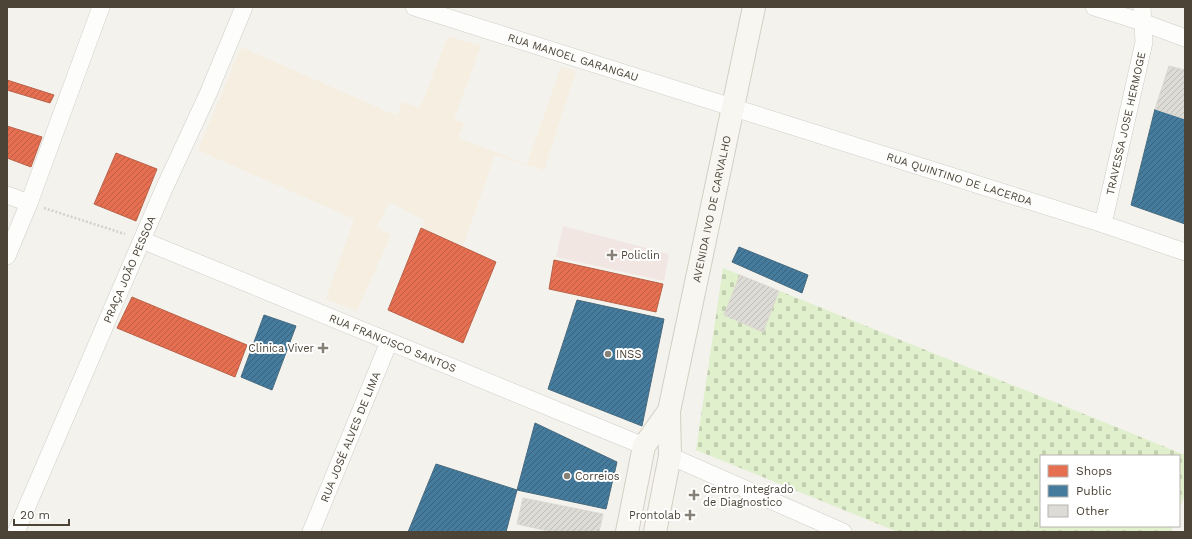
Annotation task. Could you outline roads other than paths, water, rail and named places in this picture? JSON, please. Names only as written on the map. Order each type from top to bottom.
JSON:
[{"type":"street","points":[[7,256],[29,203],[100,7]]},
{"type":"street","name":"PRAÇA JOÃO PESSOA","points":[[16,532],[163,191],[208,94],[244,7]]},
{"type":"street","name":"RUA MANOEL GARANGAU","points":[[414,7],[733,107]]},
{"type":"street","name":"AVENIDA IVO DE CARVALHO","points":[[655,532],[670,456],[669,411],[754,7]]},
{"type":"street","points":[[1094,7],[1142,14],[1185,38]]},
{"type":"street","name":"TRAVESSA JOSE HERMOGE","points":[[1103,224],[1144,42],[1142,14]]},
{"type":"street","name":"RUA QUINTINO DE LACERDA","points":[[733,107],[1103,224],[1185,252]]},
{"type":"street","points":[[7,195],[29,203]]},
{"type":"street","name":"RUA FRANCISCO SANTOS","points":[[142,240],[644,446]]},
{"type":"street","name":"RUA JOSÉ ALVES DE LIMA","points":[[311,532],[389,342]]},
{"type":"street","name":"AVENIDA IVO DE CARVALHO","points":[[626,532],[644,446],[669,411]]},
{"type":"street","points":[[644,446],[843,532]]},
{"type":"place","name":"Policlin","points":[[612,255]]},
{"type":"place","name":"Clinica Viver","points":[[323,348]]},
{"type":"place","name":"INSS","points":[[608,354]]},
{"type":"place","name":"Correios","points":[[567,476]]},
{"type":"place","name":"Centro Integrado de Diagnostico","points":[[694,495]]},
{"type":"place","name":"Prontolab","points":[[690,515]]}]
